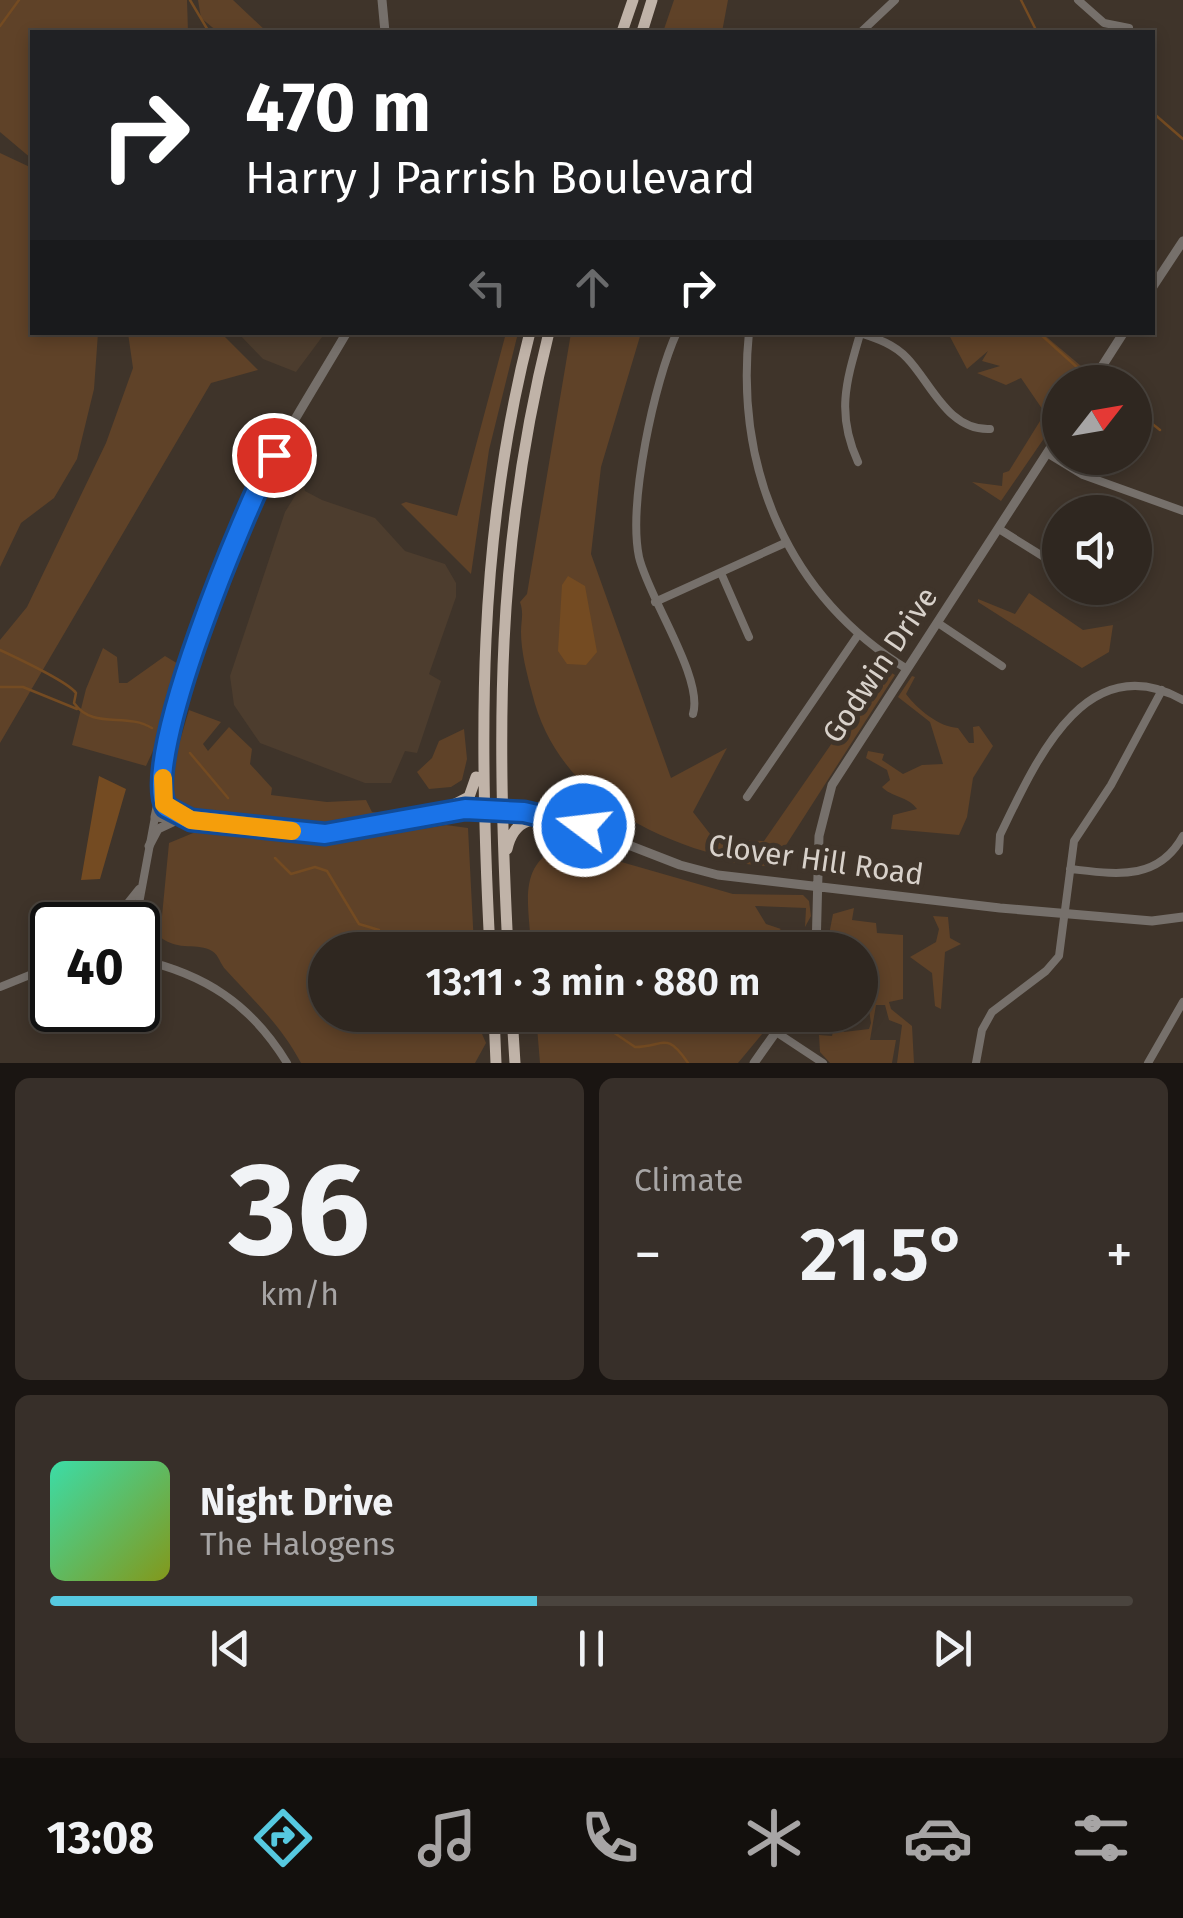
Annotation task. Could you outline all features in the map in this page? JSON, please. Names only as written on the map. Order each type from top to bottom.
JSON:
[{"type":"highway","points":[[623,30],[633,0]]},
{"type":"highway","points":[[643,30],[652,0]]},
{"type":"highway","points":[[489,932],[480,748],[490,546],[507,438],[529,335]]},
{"type":"highway","points":[[507,932],[499,687],[508,558],[523,454],[548,335]]},
{"type":"highway","points":[[444,810],[472,794],[480,748]]},
{"type":"highway","points":[[504,863],[510,834],[520,823],[564,819]]},
{"type":"highway","points":[[495,1032],[496,1063]]},
{"type":"highway","points":[[513,1032],[515,1063]]},
{"type":"street","points":[[382,0],[385,30]]},
{"type":"street","points":[[863,30],[895,0]]},
{"type":"street","points":[[1078,0],[1104,23],[1129,28]]},
{"type":"street","points":[[1155,283],[1183,241]]},
{"type":"street","points":[[138,902],[194,650],[231,543],[286,432],[345,335]]},
{"type":"street","points":[[677,335],[636,496],[638,555],[694,690],[693,714]]},
{"type":"street","points":[[749,335],[746,381],[750,441],[785,542],[815,591],[858,635],[907,669]]},
{"type":"street","points":[[858,335],[841,404],[844,428],[858,462]]},
{"type":"street","points":[[863,335],[899,351],[940,404],[972,426],[990,430]]},
{"type":"street","points":[[1103,365],[1122,335]]},
{"type":"street","name":"Godwin Drive","points":[[817,932],[820,822],[832,785],[1042,461]]},
{"type":"street","points":[[1083,475],[1183,512]]},
{"type":"street","points":[[998,529],[1042,556]]},
{"type":"street","points":[[655,602],[785,542]]},
{"type":"street","points":[[721,572],[750,637]]},
{"type":"street","points":[[938,623],[1002,666]]},
{"type":"street","points":[[747,797],[858,635]]},
{"type":"street","points":[[999,851],[998,838],[1010,815],[1048,744],[1069,719],[1119,685],[1137,684],[1183,700]]},
{"type":"street","points":[[976,1063],[982,1030],[992,1012],[1056,961],[1079,830],[1111,785],[1162,690]]},
{"type":"street","points":[[160,792],[170,810],[186,820]]},
{"type":"street","name":"Clover Hill Road","points":[[155,817],[337,834],[444,810],[482,808],[564,819],[698,871],[1067,914],[1152,921],[1183,918]]},
{"type":"street","points":[[149,846],[160,827],[186,820]]},
{"type":"street","points":[[1070,869],[1144,872],[1168,858],[1183,836]]},
{"type":"street","points":[[130,902],[140,889]]},
{"type":"street","points":[[160,965],[191,974],[233,998],[262,1026],[288,1063]]},
{"type":"street","points":[[0,987],[30,975]]},
{"type":"street","points":[[1153,1061],[1183,1002]]},
{"type":"street","points":[[754,1063],[776,1032],[823,1063]]},
{"type":"shaded area","points":[[0,0],[187,0],[188,30],[30,30],[30,157],[0,132]]},
{"type":"shaded area","points":[[198,0],[233,0],[265,30],[216,30],[201,18]]},
{"type":"shaded area","points":[[674,0],[728,0],[722,30],[664,30]]},
{"type":"shaded area","points":[[0,153],[30,167],[30,335],[98,335],[94,389],[77,459],[54,498],[21,523],[0,567]]},
{"type":"shaded area","points":[[128,335],[223,335],[258,370],[211,383],[0,743],[0,640],[27,607],[106,443],[133,368]]},
{"type":"shaded area","points":[[240,335],[324,335],[296,372],[263,359]]},
{"type":"shaded area","points":[[505,335],[518,335],[489,450],[471,574],[401,504],[406,502],[457,516]]},
{"type":"shaded area","points":[[571,335],[640,335],[601,467],[591,554],[671,778],[727,748],[693,812],[714,839],[764,841],[884,668],[895,675],[772,867],[729,862],[729,858],[696,849],[634,822],[606,804],[560,756],[544,727],[525,663],[520,602],[527,594]]},
{"type":"shaded area","points":[[949,335],[1044,335],[1080,365],[1042,365],[1042,409],[1021,378],[1006,385],[977,373],[1000,366],[982,361],[988,351],[967,369]]},
{"type":"shaded area","points":[[1042,418],[1042,441],[1001,501],[972,482],[1002,486],[1003,473],[1009,471]]},
{"type":"shaded area","points":[[303,483],[305,491],[322,500],[375,518],[405,551],[445,564],[456,583],[456,597],[429,674],[441,681],[417,753],[405,751],[391,783],[365,783],[260,743],[234,705],[230,676],[285,512]]},
{"type":"shaded area","points":[[568,576],[585,586],[597,652],[586,665],[567,664],[558,651],[562,585]]},
{"type":"shaded area","points":[[1029,593],[1083,630],[1113,625],[1109,652],[1082,668],[978,599],[1015,614]]},
{"type":"shaded area","points":[[103,648],[117,657],[119,683],[127,683],[165,656],[180,665],[171,712],[146,766],[72,745],[86,689]]},
{"type":"shaded area","points":[[915,677],[906,694],[922,711],[936,721],[958,728],[969,743],[974,743],[973,727],[979,726],[993,746],[973,778],[967,817],[959,835],[891,829],[893,815],[917,809],[882,787],[890,780],[887,770],[866,758],[868,751],[884,754],[882,760],[903,774],[922,765],[943,764],[930,722],[898,697]]},
{"type":"shaded area","points":[[189,710],[221,722],[203,744],[208,751],[229,727],[252,749],[250,764],[272,788],[271,795],[327,802],[366,800],[372,812],[386,814],[332,825],[189,812],[166,788]]},
{"type":"shaded area","points":[[464,729],[467,759],[462,780],[451,787],[429,789],[417,772],[432,758],[439,741]]},
{"type":"shaded area","points":[[99,776],[126,789],[100,879],[81,880]]},
{"type":"shaded area","points":[[446,825],[468,828],[473,932],[308,932],[308,1032],[481,1032],[486,1043],[475,1063],[301,1063],[276,1025],[214,953],[160,937],[169,843],[198,831],[340,842]]},
{"type":"shaded area","points":[[562,845],[733,894],[803,895],[809,901],[811,916],[805,927],[806,908],[755,906],[766,924],[781,929],[777,932],[530,932],[528,889],[537,864]]},
{"type":"shaded area","points":[[854,908],[852,920],[876,923],[877,932],[830,932],[833,914]]},
{"type":"shaded area","points":[[933,916],[948,917],[950,938],[961,944],[945,952],[941,1009],[935,1006],[932,973],[910,957],[936,942],[939,929]]},
{"type":"shaded area","points":[[878,933],[903,935],[903,999],[889,1002],[891,1009],[912,1026],[914,1063],[897,1063],[902,1025],[889,1020],[885,1005],[878,1005]]},
{"type":"shaded area","points":[[537,1032],[764,1032],[738,1063],[540,1063]]},
{"type":"shaded area","points":[[833,1032],[871,1032],[870,1040],[896,1040],[892,1063],[830,1063],[820,1052],[819,1035],[832,1036]]},
{"type":"waterway","points":[[0,26],[19,0]]},
{"type":"waterway","points":[[190,0],[208,30]]},
{"type":"waterway","points":[[1021,0],[1036,30]]},
{"type":"waterway","points":[[1155,115],[1183,139]]},
{"type":"waterway","points":[[1041,335],[1075,365]]},
{"type":"waterway","points":[[1152,424],[1160,430]]},
{"type":"waterway","points":[[0,650],[71,688],[76,693],[74,703],[91,716],[132,721],[152,728]]},
{"type":"waterway","points":[[0,687],[23,687],[77,709]]},
{"type":"waterway","points":[[190,753],[228,798]]},
{"type":"waterway","points":[[275,858],[291,874],[315,867],[327,871],[359,924],[379,932]]},
{"type":"waterway","points":[[613,1032],[635,1047],[669,1043],[688,1063]]},
{"type":"slow traffic","points":[[163,778],[160,792],[164,804],[191,820],[292,831]]},
{"type":"route","points":[[274,455],[231,543],[206,608],[174,721],[160,792],[166,807],[191,820],[325,834],[352,833],[444,810],[482,808],[546,815],[584,826]]}]
